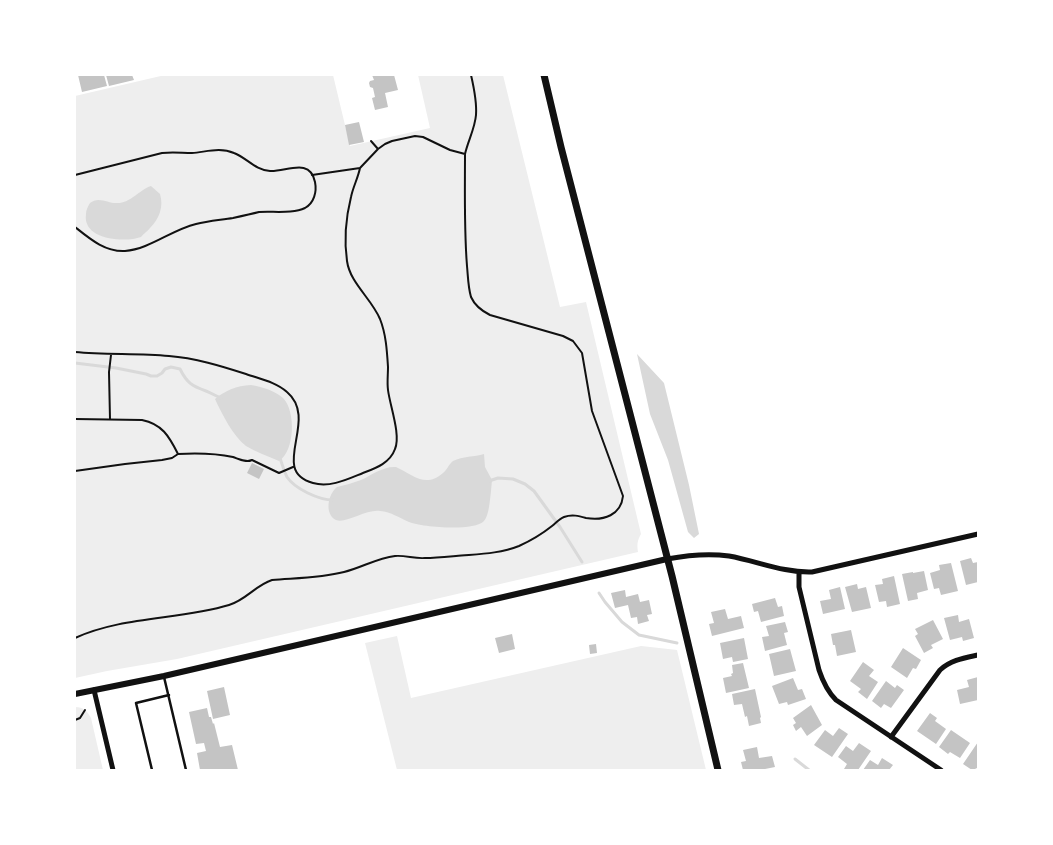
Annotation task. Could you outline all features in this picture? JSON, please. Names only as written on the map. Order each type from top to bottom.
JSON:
[{"type":"main road","points":[[544,75],[563,156],[667,559],[718,770]]},
{"type":"street","points":[[75,694],[164,676],[667,559],[709,554],[729,556],[799,572],[812,572],[978,534]]},
{"type":"street","points":[[799,572],[799,587],[819,670],[826,688],[836,700],[941,770]]},
{"type":"street","points":[[891,737],[947,663],[978,654]]},
{"type":"street","points":[[94,690],[113,770]]},
{"type":"lane","points":[[164,676],[186,770]]},
{"type":"lane","points":[[152,770],[136,703],[169,695]]},
{"type":"path","points":[[75,638],[99,629],[204,611],[229,604],[240,600],[272,580],[336,574],[394,556],[426,558],[502,551],[520,546],[560,519],[570,515],[592,518],[609,516],[619,509],[623,496],[592,411],[584,358],[578,347],[573,341],[563,336],[490,315],[480,310],[471,298],[466,257],[465,154],[473,130],[476,113],[471,75]]},
{"type":"path","points":[[75,352],[187,358],[271,382],[293,398],[299,413],[293,457],[294,467],[299,476],[310,483],[319,485],[329,484],[379,467],[388,461],[396,448],[397,439],[388,387],[384,333],[373,305],[356,282],[347,262],[348,212],[354,186],[360,168],[378,149],[392,141],[415,136],[423,137],[450,150],[465,154]]},
{"type":"path","points":[[371,141],[378,149]]},
{"type":"path","points":[[75,175],[162,153],[223,149],[232,152],[262,170],[275,171],[296,166],[302,167],[312,174],[315,179],[316,188],[315,196],[306,208],[291,211],[259,212],[195,224],[138,248],[125,251],[109,249],[98,245],[75,227]]},
{"type":"path","points":[[312,174],[360,168]]},
{"type":"path","points":[[110,420],[108,372],[111,354]]},
{"type":"path","points":[[75,419],[142,420],[152,422],[159,426],[166,434],[178,454]]},
{"type":"path","points":[[75,471],[162,460],[172,458],[178,454],[196,453],[211,454],[248,462],[252,460],[279,474],[294,467]]},
{"type":"path","points":[[75,720],[80,718],[85,710]]},
{"type":"shaded area","points":[[165,75],[333,75],[350,146],[430,128],[418,75],[503,75],[560,307],[586,302],[641,534],[638,552],[177,659],[75,678],[75,96]]},
{"type":"shaded area","points":[[151,186],[160,194],[161,208],[156,221],[141,237],[125,240],[106,238],[97,234],[87,223],[87,208],[93,201],[121,203]]},
{"type":"shaded area","points":[[637,354],[664,383],[699,534],[694,538],[688,532],[668,460],[650,414]]},
{"type":"shaded area","points":[[251,385],[276,393],[283,398],[290,412],[292,421],[291,440],[284,456],[279,461],[241,442],[228,424],[215,399],[232,389]]},
{"type":"shaded area","points":[[484,454],[485,467],[492,480],[487,515],[484,521],[478,524],[447,528],[424,526],[380,511],[369,512],[340,521],[332,517],[330,513],[331,494],[337,487],[361,480],[382,469],[396,467],[419,479],[430,480],[443,473],[453,461]]},
{"type":"shaded area","points":[[397,636],[411,698],[641,646],[677,650],[706,770],[397,770],[365,643]]},
{"type":"shaded area","points":[[75,707],[85,710],[91,718],[103,770],[75,770]]},
{"type":"building","points":[[78,75],[104,75],[107,86],[82,92]]},
{"type":"building","points":[[106,75],[132,75],[134,80],[109,86]]},
{"type":"building","points":[[372,75],[394,75],[398,90],[385,93],[388,107],[375,110],[372,98],[375,97],[373,88],[370,87],[369,83],[374,80]]},
{"type":"building","points":[[359,122],[364,142],[349,145],[345,125]]},
{"type":"building","points":[[252,463],[264,469],[259,479],[247,473]]},
{"type":"building","points":[[971,558],[973,563],[978,562],[978,582],[966,585],[960,561]]},
{"type":"building","points":[[951,563],[958,591],[941,595],[939,588],[934,589],[930,573],[940,570],[939,565]]},
{"type":"building","points":[[924,571],[928,590],[917,593],[918,599],[908,601],[902,574]]},
{"type":"building","points":[[894,576],[900,604],[887,607],[886,601],[879,602],[875,585],[883,584],[882,579]]},
{"type":"building","points":[[857,584],[858,589],[866,587],[871,608],[852,612],[845,587]]},
{"type":"building","points":[[840,587],[845,609],[823,614],[820,601],[831,599],[829,590]]},
{"type":"building","points":[[625,590],[626,597],[638,594],[640,602],[649,600],[652,614],[647,615],[649,621],[638,624],[637,617],[631,618],[628,605],[615,608],[611,593]]},
{"type":"building","points":[[775,598],[778,607],[782,606],[784,616],[761,622],[758,611],[754,612],[752,604]]},
{"type":"building","points":[[725,609],[728,619],[741,616],[744,628],[712,636],[709,624],[714,623],[711,612]]},
{"type":"building","points":[[958,615],[959,622],[969,619],[974,638],[963,641],[962,637],[950,640],[944,618]]},
{"type":"building","points":[[933,620],[943,639],[931,645],[933,648],[924,653],[915,636],[918,634],[915,629]]},
{"type":"building","points":[[785,622],[788,632],[784,633],[787,645],[765,651],[762,637],[769,636],[766,626]]},
{"type":"building","points":[[851,630],[856,652],[837,656],[831,634]]},
{"type":"building","points":[[512,634],[515,649],[499,653],[495,638]]},
{"type":"building","points":[[744,638],[748,659],[733,662],[732,657],[723,659],[720,643]]},
{"type":"building","points":[[596,644],[597,653],[590,654],[589,645]]},
{"type":"building","points":[[903,648],[921,660],[916,669],[913,668],[907,678],[891,667]]},
{"type":"building","points":[[790,649],[796,671],[774,676],[769,654]]},
{"type":"building","points":[[863,662],[874,670],[869,676],[878,682],[867,699],[858,692],[861,689],[850,681]]},
{"type":"building","points":[[743,663],[749,688],[726,693],[723,678],[732,676],[732,665]]},
{"type":"building","points":[[978,677],[978,700],[960,704],[957,690],[969,687],[967,680]]},
{"type":"building","points":[[793,678],[798,690],[802,689],[806,699],[788,705],[787,702],[779,704],[772,686]]},
{"type":"building","points":[[886,681],[895,688],[897,685],[904,690],[891,708],[884,704],[881,708],[872,701]]},
{"type":"building","points":[[224,687],[230,715],[213,719],[207,691]]},
{"type":"building","points":[[755,689],[761,723],[749,726],[742,704],[734,705],[732,694]]},
{"type":"building","points":[[811,705],[822,725],[807,736],[801,727],[796,731],[793,725],[796,723],[793,718]]},
{"type":"building","points":[[207,708],[209,717],[211,717],[214,723],[220,747],[232,745],[238,770],[200,770],[197,753],[206,751],[204,743],[196,744],[189,712]]},
{"type":"building","points":[[930,713],[937,718],[935,721],[946,729],[936,744],[917,731]]},
{"type":"building","points":[[839,728],[848,734],[832,757],[814,745],[825,730],[833,736]]},
{"type":"building","points":[[951,730],[970,743],[960,758],[950,752],[948,754],[939,747]]},
{"type":"building","points":[[978,742],[978,769],[972,770],[963,764]]},
{"type":"building","points":[[859,743],[871,751],[858,770],[845,770],[847,764],[838,757],[846,746],[853,751]]},
{"type":"building","points":[[757,747],[759,758],[772,756],[775,767],[760,770],[743,770],[741,762],[746,761],[743,750]]},
{"type":"building","points":[[882,758],[893,765],[889,770],[863,770],[870,760],[878,765]]},
{"type":"waterway","points":[[75,363],[116,368],[151,376],[157,376],[165,369],[171,367],[180,369],[190,383],[221,398]]},
{"type":"waterway","points":[[280,458],[287,477],[301,490],[314,496],[333,500]]},
{"type":"waterway","points":[[489,481],[498,478],[513,479],[525,484],[534,491],[582,562]]},
{"type":"waterway","points":[[599,593],[622,622],[639,635],[677,643]]},
{"type":"waterway","points":[[795,759],[809,770]]}]
